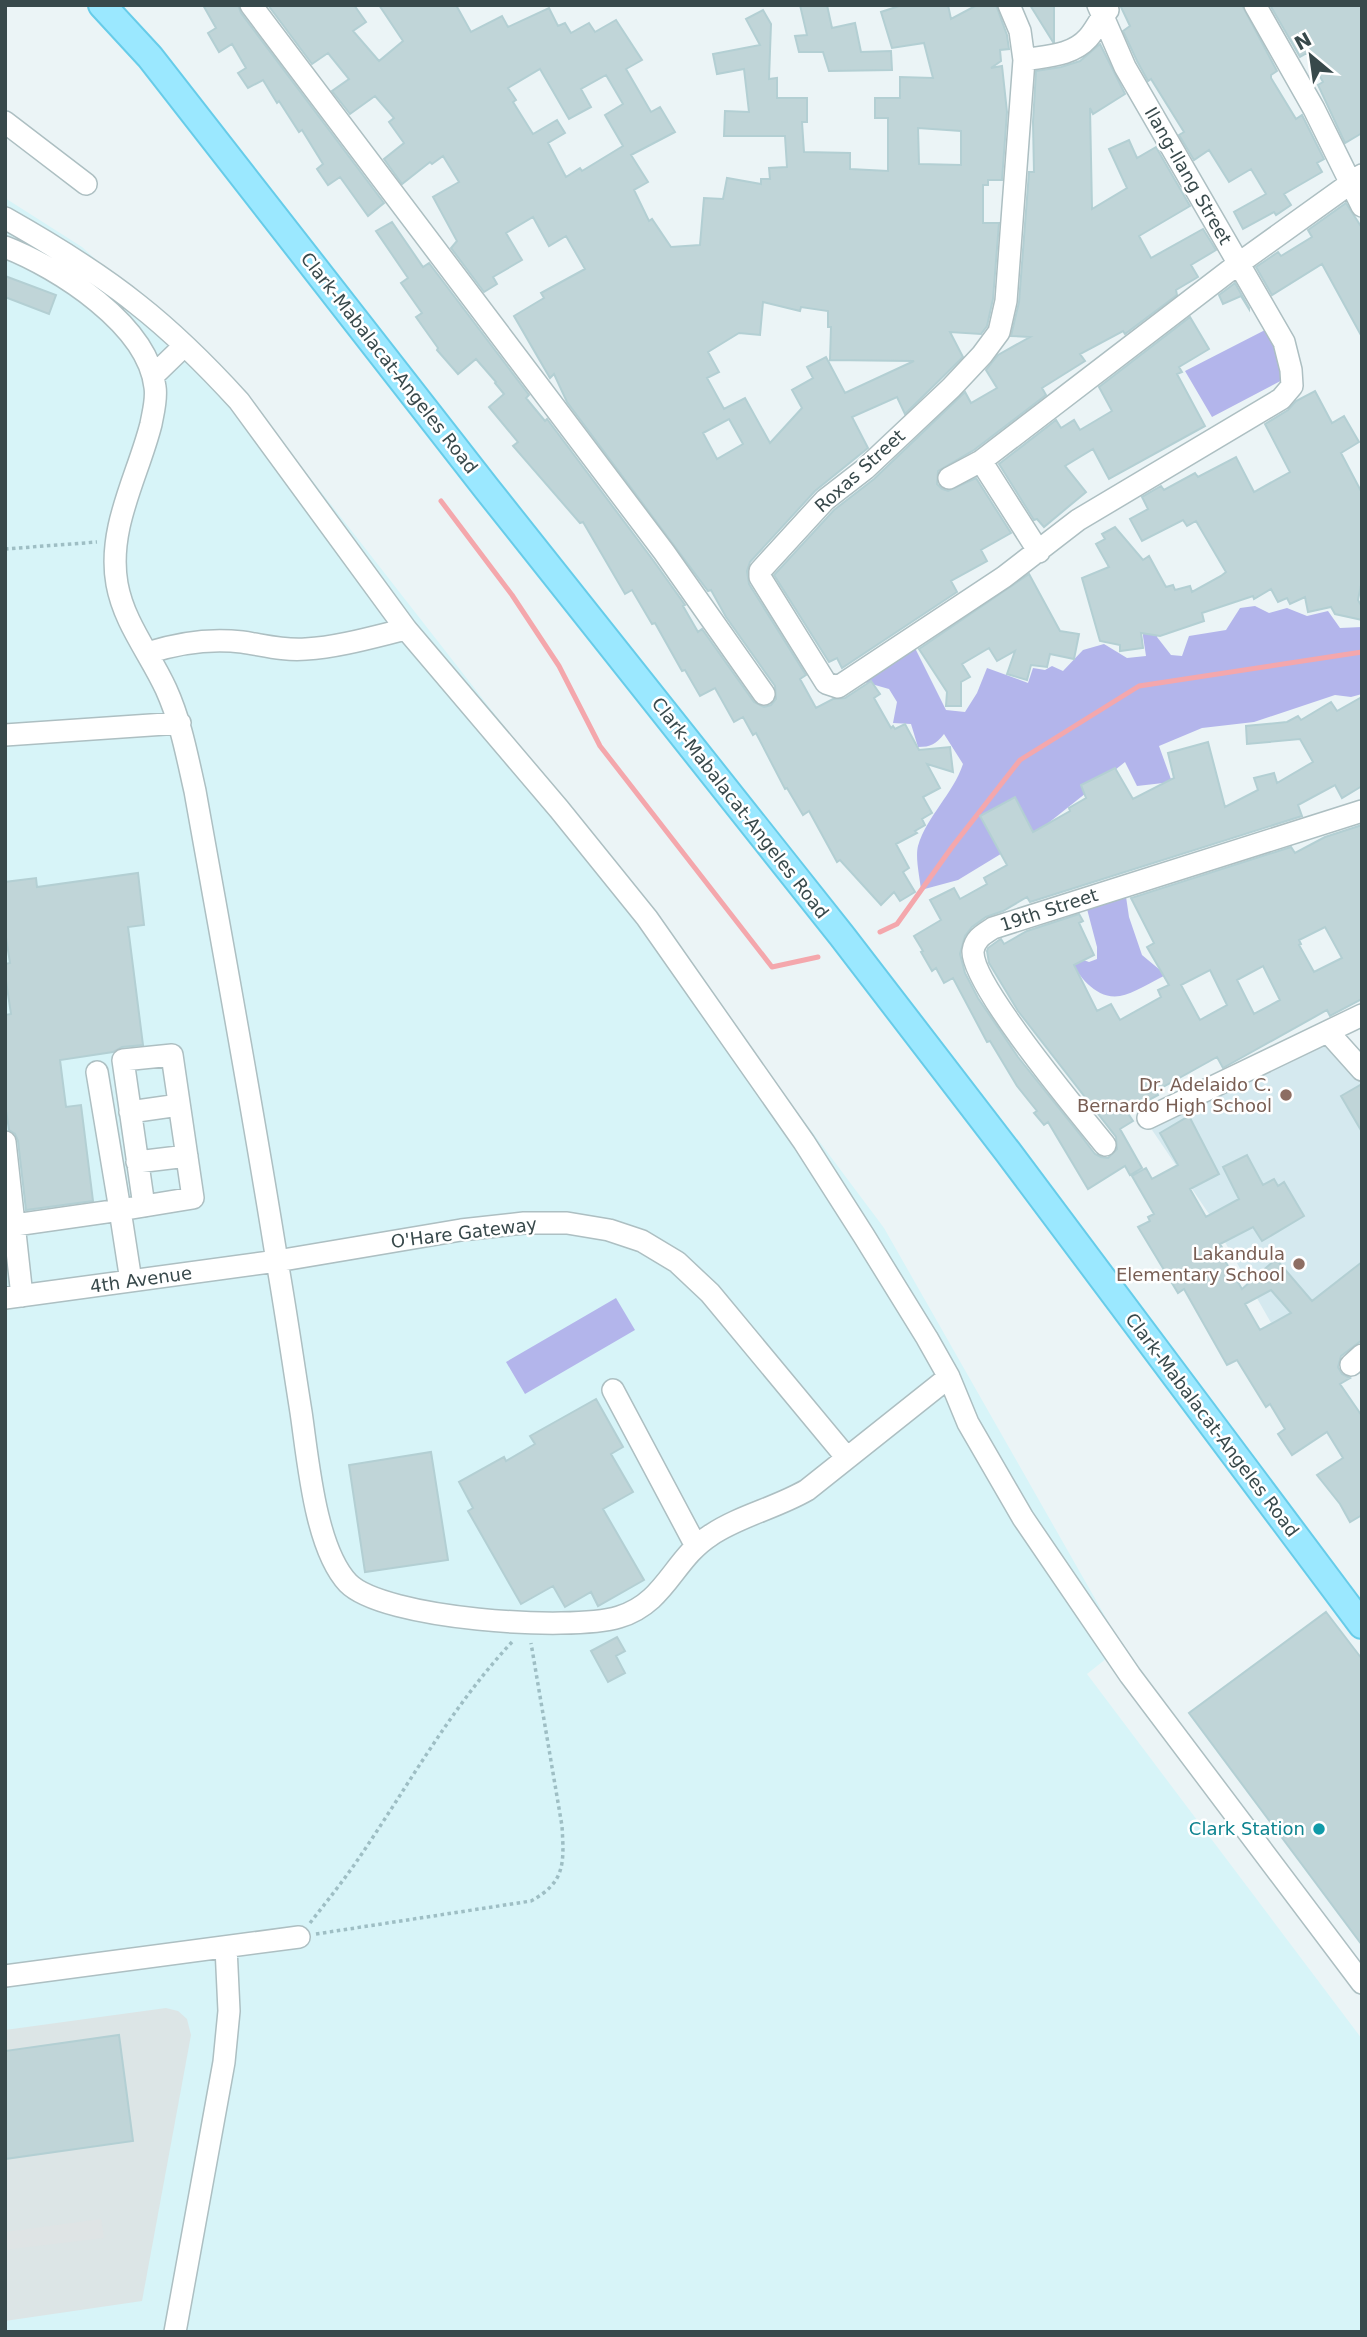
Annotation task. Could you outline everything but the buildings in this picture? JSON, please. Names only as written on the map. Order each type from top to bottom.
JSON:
[{"type":"main road","name":"Clark-Mabalacat-Angeles Road","points":[[102,5],[150,57],[487,489],[842,936],[1008,1152],[1362,1625]]},
{"type":"street","points":[[251,5],[664,552],[764,694]]},
{"type":"street","name":"Roxas Street","points":[[1009,5],[1020,31],[1024,61],[1006,301],[999,332],[951,388],[865,469],[825,500],[760,570],[760,577],[826,683],[838,687],[1039,552]]},
{"type":"street","points":[[1255,5],[1356,180],[1362,206]]},
{"type":"street","points":[[1024,61],[1070,52],[1080,46],[1090,36],[1104,9]]},
{"type":"street","name":"Ilang-Ilang Street","points":[[1039,552],[1078,520],[1280,399],[1292,386],[1284,342],[1125,67],[1104,9]]},
{"type":"street","points":[[7,129],[86,184]]},
{"type":"street","points":[[948,478],[981,461],[1238,264],[1356,180]]},
{"type":"street","points":[[5,218],[89,269],[138,304],[208,367],[239,401],[406,629],[559,809],[647,918],[804,1142],[920,1327],[949,1377],[968,1423],[1023,1518],[1130,1675],[1362,1983]]},
{"type":"street","points":[[5,247],[65,278],[114,316],[137,345],[153,376],[156,389],[150,425],[123,509],[117,541],[116,582],[121,601],[165,686],[180,723],[195,791],[277,1261],[312,1483],[327,1546],[349,1583],[360,1592],[402,1607],[505,1622],[565,1625],[603,1621],[638,1610],[654,1598],[696,1546],[711,1534],[736,1521],[785,1503],[807,1490],[949,1377]]},
{"type":"street","points":[[153,376],[184,346]]},
{"type":"street","points":[[981,461],[1039,552]]},
{"type":"street","points":[[146,653],[189,642],[216,641],[305,650],[406,629]]},
{"type":"street","points":[[5,735],[180,723]]},
{"type":"street","name":"19th Street","points":[[1105,1145],[1004,1014],[975,963],[973,950],[978,938],[993,928],[1362,811]]},
{"type":"street","points":[[1148,1118],[1362,1015]]},
{"type":"street","points":[[1328,1032],[1362,1070]]},
{"type":"street","points":[[15,1225],[120,1210],[193,1198],[172,1055],[123,1060],[144,1206]]},
{"type":"street","points":[[97,1072],[131,1281]]},
{"type":"street","points":[[130,1112],[179,1105]]},
{"type":"street","points":[[5,1142],[15,1225],[13,1297]]},
{"type":"street","points":[[137,1162],[187,1156]]},
{"type":"street","name":"O'Hare Gateway","points":[[277,1261],[461,1230],[524,1223],[567,1223],[609,1230],[642,1241],[677,1262],[709,1293],[848,1458]]},
{"type":"street","name":"4th Avenue","points":[[13,1297],[277,1261]]},
{"type":"street","points":[[613,1390],[696,1546]]},
{"type":"street","points":[[5,1976],[299,1937]]},
{"type":"street","points":[[175,2332],[224,2062],[229,2011],[226,1947]]},
{"type":"path","points":[[5,549],[117,541]]},
{"type":"path","points":[[299,1937],[531,1900],[554,1885],[560,1874],[563,1855],[562,1826],[532,1656],[531,1623]]},
{"type":"path","points":[[299,1937],[358,1860],[430,1750],[485,1674],[531,1623]]},
{"type":"shaded area","points":[[5,198],[82,247],[247,397],[604,854],[884,1228],[1122,1646],[1087,1674],[1362,2039],[1362,2332],[5,2332]]},
{"type":"shaded area","points":[[1267,329],[1290,376],[1212,417],[1185,371]]},
{"type":"shaded area","points":[[1255,606],[1269,613],[1287,608],[1307,616],[1328,611],[1340,628],[1362,627],[1362,694],[1351,697],[1335,695],[1254,722],[1202,728],[1159,746],[1172,782],[1137,786],[1125,762],[1037,832],[958,880],[921,890],[918,846],[927,825],[959,775],[963,764],[944,734],[933,744],[918,747],[911,724],[893,723],[897,702],[889,689],[861,681],[912,642],[946,710],[965,712],[977,693],[987,668],[1028,683],[1033,668],[1045,670],[1052,666],[1063,671],[1083,650],[1104,644],[1127,658],[1146,656],[1144,616],[1161,621],[1157,637],[1171,655],[1182,656],[1189,636],[1226,630],[1240,608]]},
{"type":"shaded area","points":[[1125,890],[1129,917],[1142,955],[1166,975],[1131,993],[1112,996],[1090,986],[1070,959],[1075,957],[1089,962],[1097,959],[1097,947],[1087,909]]},
{"type":"shaded area","points":[[1340,1033],[1362,1065],[1362,1314],[1295,1365],[1209,1214],[1148,1124]]},
{"type":"shaded area","points":[[616,1298],[635,1330],[525,1394],[506,1362]]},
{"type":"shaded area","points":[[166,2008],[178,2011],[187,2019],[191,2035],[142,2301],[5,2321],[5,2030]]},
{"type":"shaded area","points":[[101,2219],[104,2238],[5,2250],[5,2232]]},
{"type":"waterway","points":[[441,501],[512,595],[559,666],[600,746],[772,967],[818,957]]},
{"type":"waterway","points":[[880,932],[897,924],[952,847],[1020,760],[1139,686],[1362,652]]},
{"type":"place","name":"Dr. Adelaido C. Bernardo High School","points":[[1286,1095]]},
{"type":"place","name":"Lakandula Elementary School","points":[[1299,1264]]},
{"type":"place","name":"Clark Station","points":[[1319,1829]]}]
